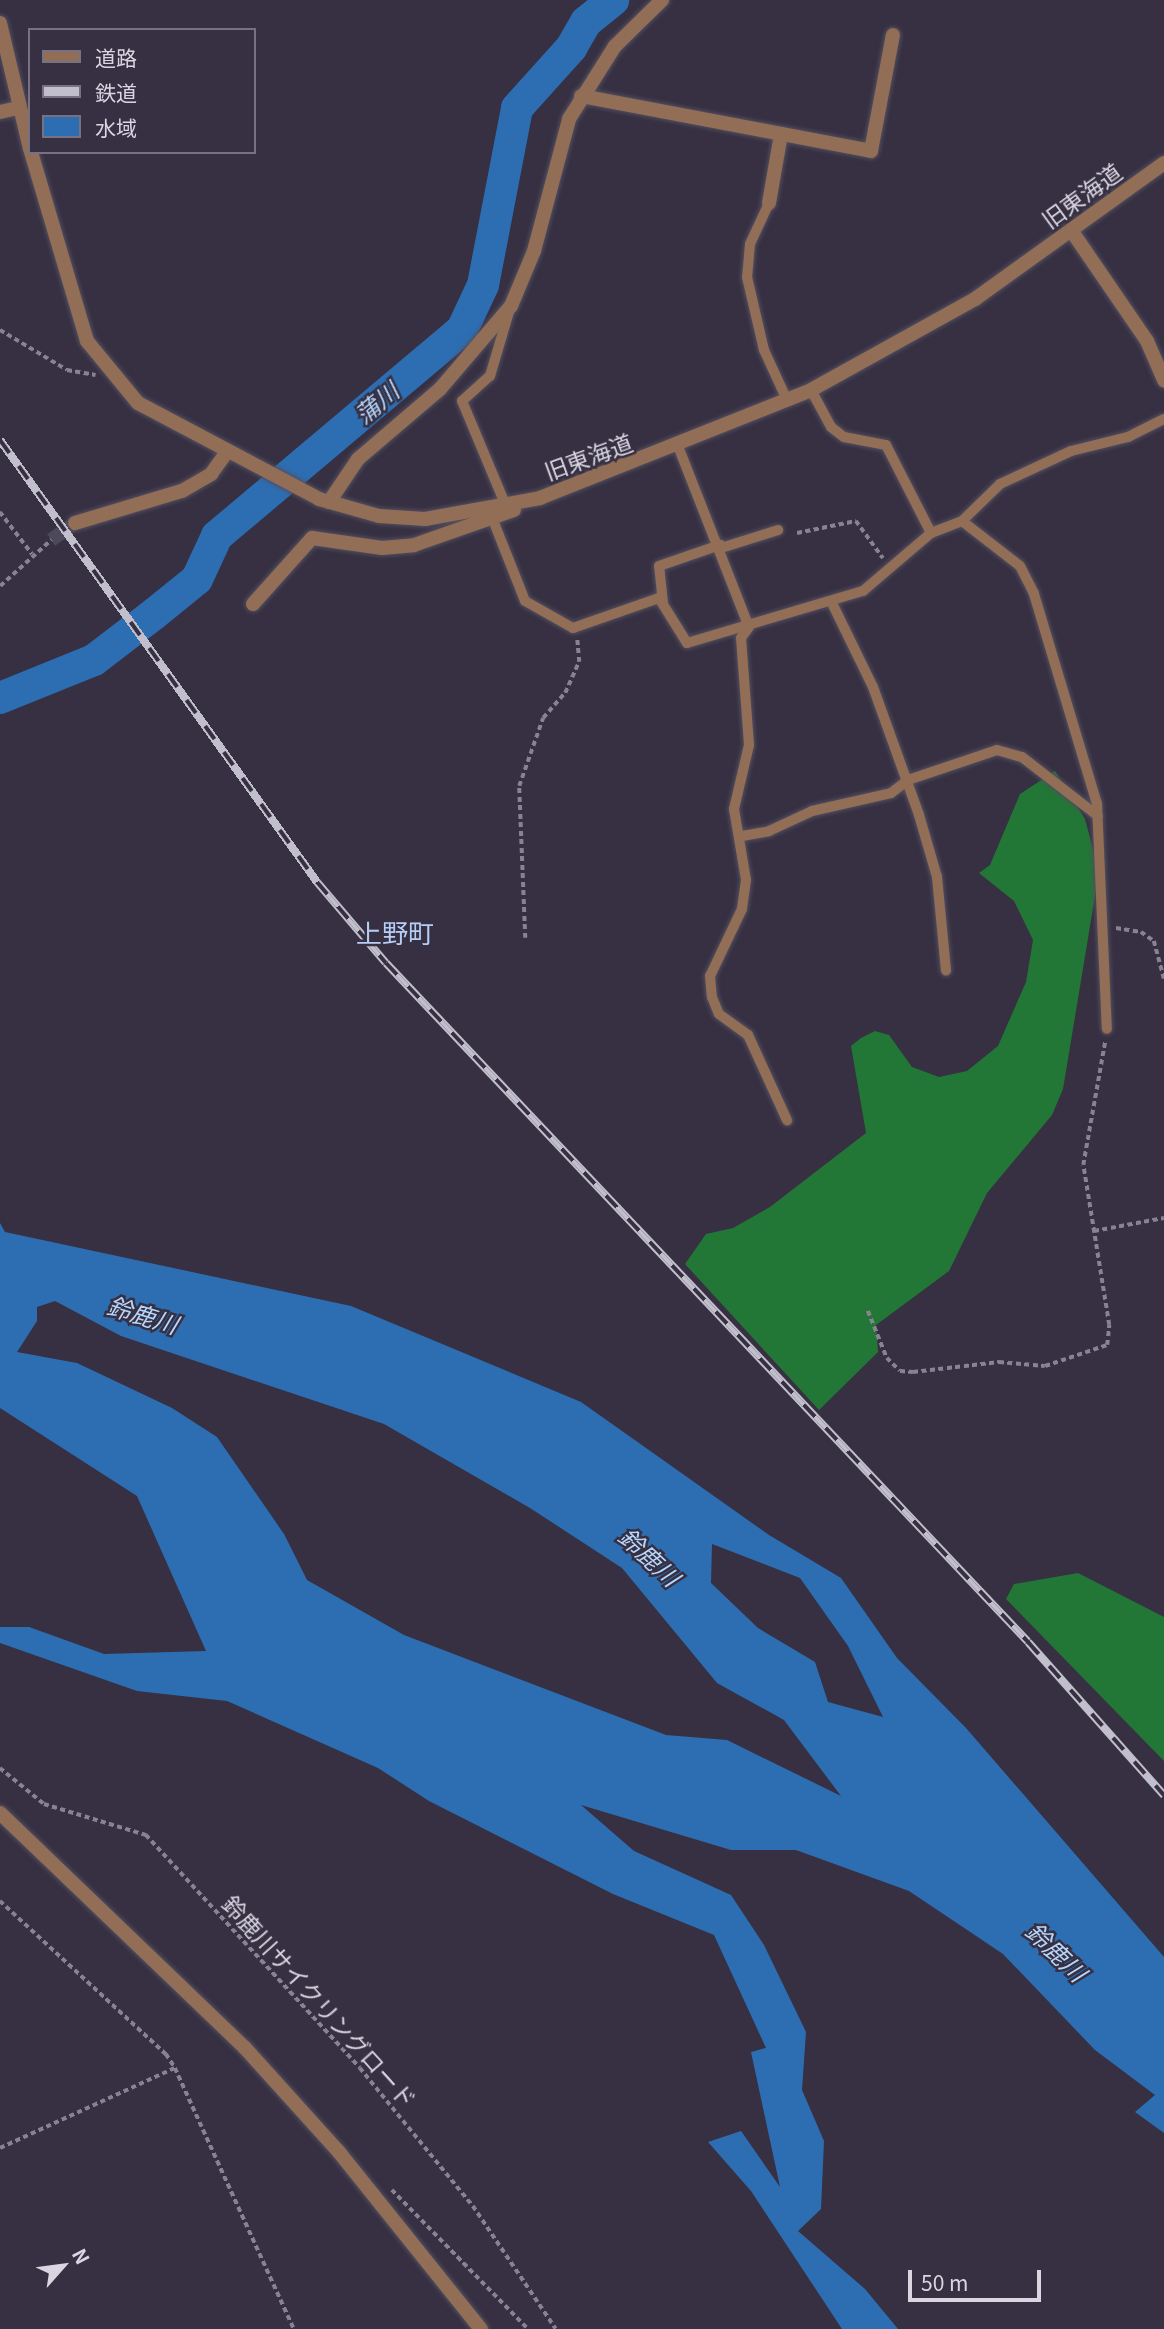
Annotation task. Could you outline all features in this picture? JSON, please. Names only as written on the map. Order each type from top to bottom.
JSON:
[{"type":"street","points":[[324,501],[358,459],[440,389],[511,306],[534,251],[569,118],[615,46],[662,0]]},
{"type":"street","name":"旧東海道","points":[[0,23],[28,144]]},
{"type":"street","points":[[581,96],[871,151],[894,35]]},
{"type":"street","points":[[0,112],[18,108]]},
{"type":"street","points":[[769,202],[781,134]]},
{"type":"street","name":"旧東海道","points":[[31,154],[87,341],[109,374],[138,403],[226,453],[324,501],[379,516],[425,519],[540,498],[678,446],[811,390],[947,317],[1164,163]]},
{"type":"street","points":[[1071,229],[1147,341],[1164,380]]},
{"type":"street","points":[[75,523],[182,491],[211,474],[226,453]]},
{"type":"street","points":[[253,604],[312,538],[404,546],[493,520],[540,498]]},
{"type":"street","points":[[2,1816],[245,2048],[339,2152],[481,2329]]},
{"type":"lane","points":[[769,202],[750,244],[747,277],[764,350],[787,400]]},
{"type":"lane","points":[[506,506],[462,401],[490,376],[511,306]]},
{"type":"lane","points":[[811,390],[831,427],[844,437],[887,445],[931,533]]},
{"type":"lane","points":[[493,520],[520,597],[573,628],[659,598],[687,643],[832,603],[863,591],[890,564],[931,533],[962,521],[1000,484],[1028,469],[1128,437],[1164,419]]},
{"type":"lane","points":[[678,446],[721,546],[749,627]]},
{"type":"lane","points":[[962,521],[1020,566],[1034,594],[1098,816],[1106,929],[1107,1029]]},
{"type":"lane","points":[[663,605],[659,566],[778,530]]},
{"type":"lane","points":[[832,603],[873,687],[908,780],[937,877],[946,971]]},
{"type":"lane","points":[[749,627],[741,638],[748,745],[735,797],[742,836],[742,909],[714,963],[712,997],[719,1014],[748,1035],[787,1120]]},
{"type":"lane","points":[[742,836],[769,831],[812,811],[891,793],[908,780],[1008,751],[1054,779],[1098,816]]},
{"type":"path","points":[[0,330],[67,370],[109,374]]},
{"type":"path","points":[[0,512],[32,554]]},
{"type":"path","points":[[797,533],[856,521],[890,564]]},
{"type":"path","points":[[0,586],[32,554],[51,540]]},
{"type":"path","points":[[525,937],[517,803],[543,718],[565,693],[579,662],[573,628]]},
{"type":"path","points":[[1106,929],[1148,936],[1164,979]]},
{"type":"path","points":[[867,1311],[887,1358],[900,1371],[913,1372],[999,1362],[1045,1366],[1107,1345],[1109,1325],[1083,1165],[1107,1029]]},
{"type":"path","points":[[1094,1231],[1164,1217]]},
{"type":"path","name":"鈴鹿川サイクリングロード","points":[[0,1768],[44,1804],[146,1835],[360,2068],[473,2206],[556,2329]]},
{"type":"path","points":[[0,1901],[166,2054],[175,2068],[294,2329]]},
{"type":"path","points":[[0,2148],[175,2068]]},
{"type":"path","points":[[387,2185],[528,2329]]},
{"type":"green space","points":[[1055,771],[1085,819],[1099,872],[1063,1089],[1052,1115],[987,1193],[949,1271],[876,1325],[878,1352],[819,1410],[685,1264],[706,1234],[733,1228],[770,1207],[866,1133],[851,1046],[861,1038],[875,1031],[889,1035],[912,1067],[939,1077],[967,1071],[998,1046],[1026,982],[1033,940],[1014,901],[979,873],[990,865],[1020,794]]},
{"type":"green space","points":[[1078,1573],[1164,1617],[1164,1761],[1006,1599],[1014,1584]]},
{"type":"water","name":"鈴鹿川","points":[[0,1223],[5,1232],[351,1306],[581,1402],[769,1535],[841,1578],[897,1658],[966,1728],[1164,1957],[1164,2133],[1135,2112],[1155,2095],[1095,2050],[1003,1954],[909,1891],[796,1850],[731,1850],[581,1805],[634,1851],[731,1895],[764,1945],[806,2032],[802,2090],[824,2141],[821,2209],[798,2231],[865,2289],[898,2329],[842,2329],[751,2191],[708,2142],[741,2131],[780,2187],[751,2052],[766,2048],[714,1935],[613,1894],[429,1801],[378,1768],[227,1701],[137,1691],[0,1643],[0,1627],[29,1627],[104,1654],[206,1651],[137,1496],[0,1408]],"holes":[[[55,1301],[121,1336],[384,1424],[530,1508],[622,1568],[717,1683],[784,1720],[841,1796],[727,1740],[666,1735],[404,1635],[307,1580],[284,1534],[217,1437],[172,1408],[77,1363],[17,1352],[37,1321],[37,1307]],[[712,1544],[800,1578],[848,1646],[883,1717],[828,1702],[815,1662],[758,1628],[711,1583]]]},
{"type":"waterway","name":"蒲川","points":[[0,698],[94,660],[154,614],[197,579],[217,536],[462,330],[483,285],[517,108],[571,48],[586,22],[613,0]]},
{"type":"tunnel","points":[[51,540],[75,523]]},
{"type":"railway","points":[[0,440],[317,882],[386,963],[1028,1642],[1164,1795]]},
{"type":"district","name":"上野町","points":[[395,932]]}]
